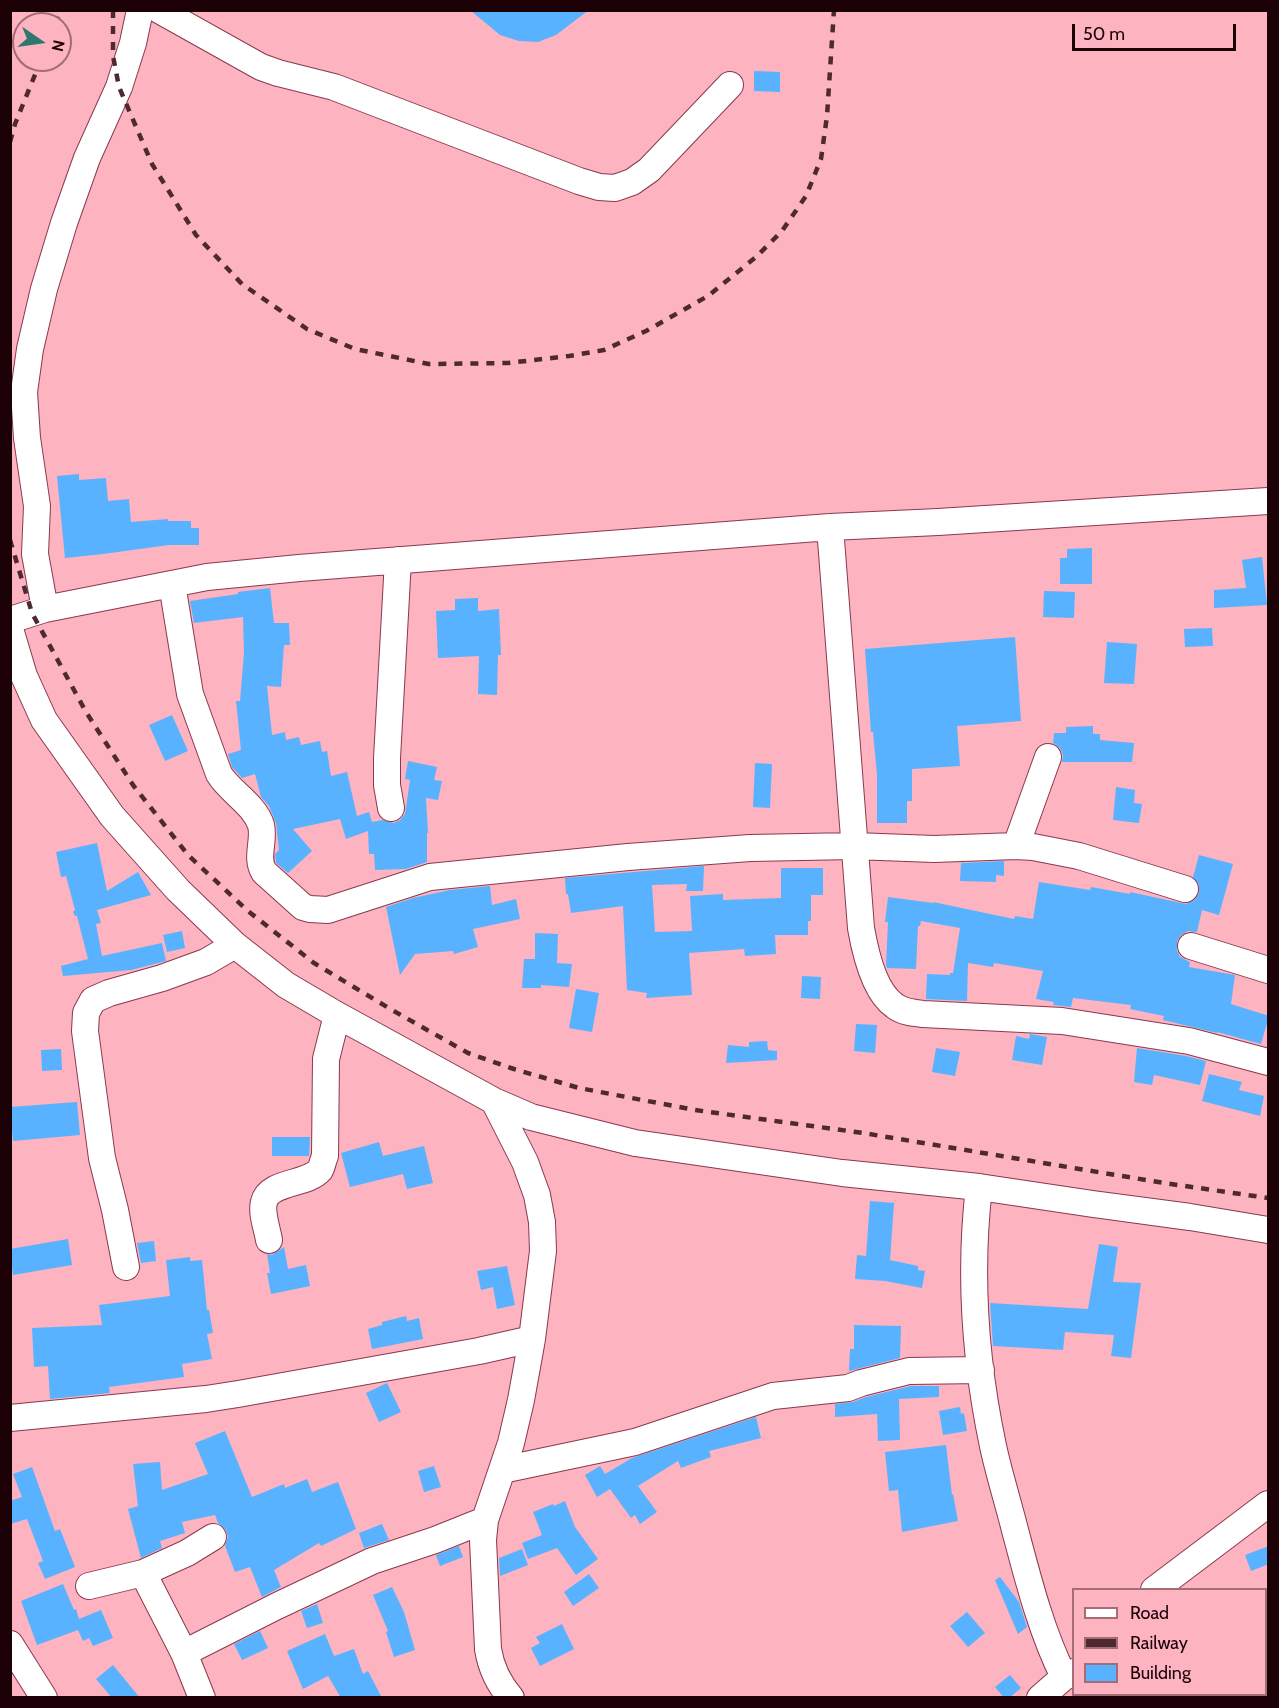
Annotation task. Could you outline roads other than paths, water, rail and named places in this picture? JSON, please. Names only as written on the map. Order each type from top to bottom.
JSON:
[{"type":"street","points":[[45,609],[36,555],[37,506],[27,438],[24,392],[30,349],[63,223],[87,158],[119,87],[134,43],[140,10]]},
{"type":"street","points":[[159,10],[261,67],[334,87],[598,187],[615,188],[632,182],[649,170],[730,85]]},
{"type":"street","points":[[10,620],[45,609],[230,575],[830,527],[1269,501]]},
{"type":"street","points":[[830,527],[861,928],[865,951],[875,977],[894,1006],[907,1012],[923,1014],[1062,1021],[1189,1041],[1269,1062]]},
{"type":"street","points":[[391,808],[387,785],[387,758],[398,560]]},
{"type":"street","points":[[172,584],[190,694],[219,774],[224,783],[258,818],[262,837],[260,866],[303,907],[319,911],[328,910],[430,877],[628,857],[739,849],[854,846],[934,849],[1016,846],[1057,851],[1185,889]]},
{"type":"street","points":[[10,629],[24,676],[44,720],[112,816],[178,890],[235,945],[286,985],[494,1101],[531,1117],[635,1143],[842,1173],[979,1187],[1269,1230]]},
{"type":"street","points":[[1016,846],[1048,757]]},
{"type":"street","points":[[126,1268],[102,1158],[85,1031],[86,1013],[93,1000],[206,962],[235,945]]},
{"type":"street","points":[[1191,946],[1269,970]]},
{"type":"street","points":[[269,1240],[263,1208],[264,1199],[272,1190],[308,1178],[320,1169],[325,1156],[326,1059],[337,1015]]},
{"type":"street","points":[[494,1101],[525,1162],[537,1195],[542,1222],[543,1251],[527,1372],[511,1443],[484,1520],[488,1649],[491,1666],[497,1680],[511,1698]]},
{"type":"street","points":[[979,1187],[973,1267],[975,1307],[981,1370],[993,1446],[1025,1568],[1048,1641],[1069,1674],[1040,1698]]},
{"type":"street","points":[[10,1418],[227,1396],[479,1351],[532,1339]]},
{"type":"street","points":[[502,1470],[635,1442],[773,1396],[848,1388],[909,1371],[981,1370]]},
{"type":"street","points":[[1157,1588],[1269,1504]]},
{"type":"street","points":[[184,1653],[372,1562],[484,1520]]},
{"type":"street","points":[[89,1586],[143,1573],[213,1538]]},
{"type":"street","points":[[143,1573],[184,1653],[202,1698]]},
{"type":"street","points":[[10,1644],[44,1698]]},
{"type":"railway","points":[[113,10],[113,56],[119,87],[152,164],[196,235],[242,284],[307,329],[355,349],[429,364],[508,363],[604,350],[646,331],[708,296],[756,257],[782,231],[806,196],[821,159],[827,116],[834,10]]},
{"type":"railway","points":[[10,142],[36,72]]},
{"type":"railway","points":[[10,540],[32,613],[86,712],[133,785],[188,855],[248,911],[314,963],[468,1053],[579,1088],[695,1110],[863,1133],[1268,1198]]}]
